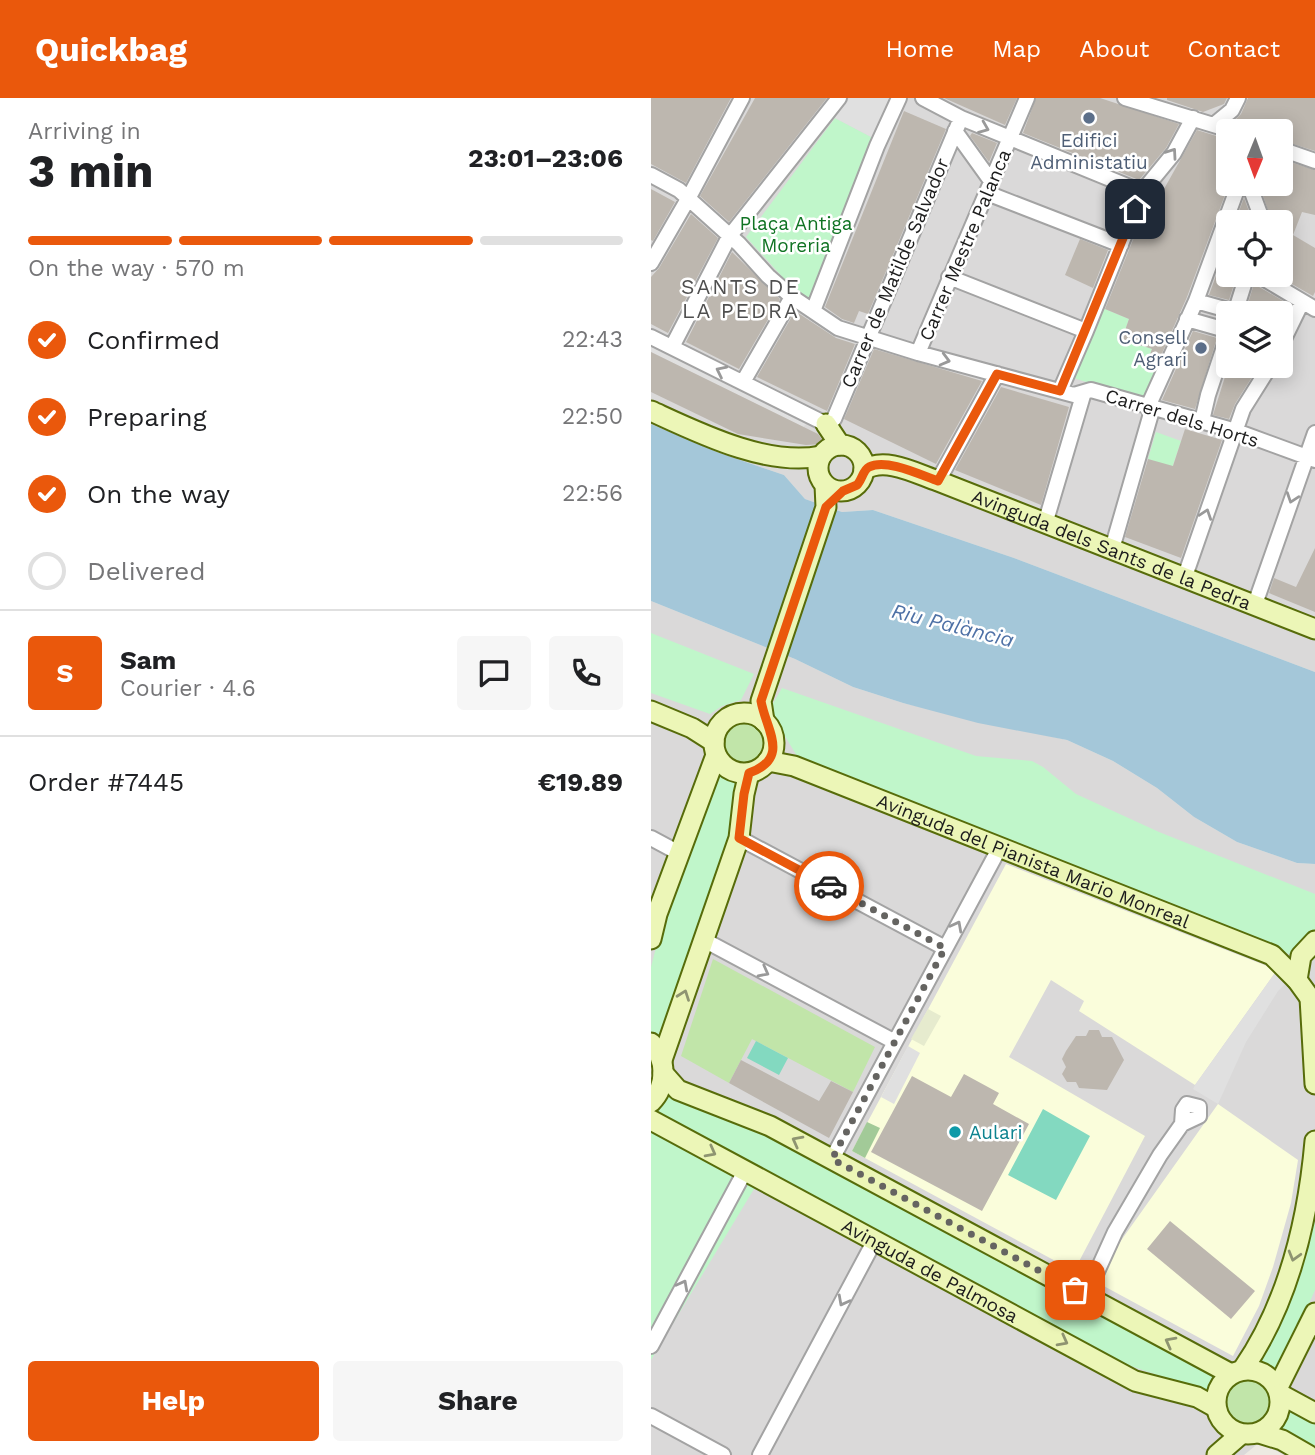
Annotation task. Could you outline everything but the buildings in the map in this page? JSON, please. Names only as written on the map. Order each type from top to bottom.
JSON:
[{"type":"street","points":[[651,263],[655,246],[688,199],[742,98]]},
{"type":"street","points":[[672,347],[729,237],[839,98]]},
{"type":"street","points":[[813,311],[877,146],[899,98]]},
{"type":"street","points":[[923,98],[958,125],[1011,138],[1142,192]]},
{"type":"street","name":"Carrer Mestre Palanca","points":[[918,353],[1027,98]]},
{"type":"street","points":[[1125,98],[1215,124],[1232,110],[1238,98]]},
{"type":"street","points":[[1060,391],[1142,192],[1174,153],[1193,118]]},
{"type":"street","points":[[958,125],[989,187],[1121,245]]},
{"type":"street","name":"Carrer de Matilde Salvador","points":[[825,424],[834,419],[958,125]]},
{"type":"street","points":[[1293,153],[1315,161]]},
{"type":"street","name":"Carrer dels Horts","points":[[651,175],[678,190],[792,297],[838,328],[918,353],[1074,395],[1091,390],[1236,431],[1310,458]]},
{"type":"street","points":[[1112,549],[1150,417],[1149,408],[1166,363],[1196,301],[1235,196]]},
{"type":"street","points":[[949,277],[1086,331]]},
{"type":"street","points":[[1278,287],[1308,305],[1293,327]]},
{"type":"street","points":[[743,382],[792,297]]},
{"type":"street","points":[[1196,301],[1216,307]]},
{"type":"street","points":[[1187,319],[1216,328]]},
{"type":"street","points":[[651,337],[825,424],[863,458],[865,470]]},
{"type":"street","points":[[1202,421],[1216,369]]},
{"type":"street","points":[[938,481],[997,374]]},
{"type":"street","points":[[1184,579],[1243,409],[1262,378]]},
{"type":"street","points":[[1045,524],[1084,392]]},
{"type":"street","points":[[651,411],[731,445],[821,471],[857,485],[865,470],[872,466],[886,465],[909,471]]},
{"type":"street","points":[[1254,607],[1310,458],[1315,433]]},
{"type":"street","points":[[717,740],[722,764],[731,770],[749,773],[759,769],[771,754],[772,733],[765,721],[761,701],[826,507],[821,471],[832,446],[869,450],[909,471]]},
{"type":"street","name":"Avinguda dels Sants de la Pedra","points":[[909,471],[1315,629]]},
{"type":"street","points":[[651,939],[654,912],[679,853],[717,740],[734,715],[745,713],[761,701]]},
{"type":"street","points":[[651,711],[717,740]]},
{"type":"street","points":[[745,713],[765,721]]},
{"type":"street","name":"Avinguda del Pianista Mario Monreal","points":[[771,754],[794,766],[1272,955],[1313,999]]},
{"type":"street","points":[[651,1102],[661,1086],[659,1059],[739,838],[749,773]]},
{"type":"street","points":[[651,838],[679,853]]},
{"type":"street","points":[[739,838],[945,948]]},
{"type":"street","points":[[832,1159],[1000,847]]},
{"type":"street","points":[[704,940],[895,1042]]},
{"type":"street","points":[[1272,955],[1291,955],[1311,944]]},
{"type":"street","points":[[1297,980],[1297,966],[1311,944]]},
{"type":"street","points":[[1313,999],[1315,1084]]},
{"type":"street","points":[[659,1059],[678,1090],[770,1126],[1086,1296],[1237,1371],[1257,1370],[1269,1377],[1279,1391],[1315,1413]]},
{"type":"street","name":"Avinguda de Palmosa","points":[[651,1120],[1135,1381],[1197,1397],[1219,1415]]},
{"type":"street","points":[[1086,1296],[1115,1232],[1160,1155],[1182,1124]]},
{"type":"street","points":[[1219,1452],[1218,1388],[1254,1353],[1276,1308],[1295,1257],[1311,1183],[1315,1141]]},
{"type":"street","points":[[651,1346],[745,1171]]},
{"type":"street","points":[[761,1455],[875,1240]]},
{"type":"street","points":[[1219,1452],[1272,1424],[1280,1410],[1279,1391],[1315,1313]]},
{"type":"street","points":[[1219,1415],[1231,1430],[1282,1440],[1308,1455]]},
{"type":"street","points":[[651,1416],[723,1455]]},
{"type":"shaded area","points":[[651,98],[1315,98],[1315,672],[1014,558],[873,510],[842,512],[805,499],[784,475],[717,452],[651,424]]},
{"type":"shaded area","points":[[849,98],[891,98],[875,139],[835,118]]},
{"type":"shaded area","points":[[651,337],[813,418],[803,427],[651,352]]},
{"type":"shaded area","points":[[651,601],[795,659],[853,687],[903,703],[1067,740],[1113,761],[1157,788],[1194,817],[1237,842],[1297,863],[1315,864],[1315,1455],[1284,1455],[1260,1442],[1244,1455],[651,1455]]},
{"type":"shaded area","points":[[1006,864],[1277,970],[1195,1085],[1079,1011],[1084,1001],[1051,980],[1009,1057],[1145,1136],[1074,1271],[852,1151]]},
{"type":"shaded area","points":[[1275,973],[1285,984],[1246,1042],[1218,1104],[1193,1089]]},
{"type":"shaded area","points":[[928,1009],[941,1016],[924,1046],[911,1039]]},
{"type":"shaded area","points":[[908,1046],[920,1053],[894,1104],[881,1097]]},
{"type":"shaded area","points":[[1218,1104],[1298,1160],[1291,1203],[1273,1267],[1259,1306],[1233,1356],[1100,1284],[1120,1242]]},
{"type":"green space","name":"Plaça Antiga Moreria","points":[[835,118],[875,139],[811,299],[796,292],[746,237]]},
{"type":"green space","points":[[1100,307],[1129,319],[1122,339],[1141,346],[1153,346],[1146,365],[1160,371],[1146,400],[1073,378]]},
{"type":"green space","points":[[1156,432],[1181,441],[1172,468],[1148,459]]},
{"type":"green space","points":[[651,633],[754,674],[741,700],[722,706],[710,714],[651,693]]},
{"type":"green space","points":[[782,688],[976,756],[1032,761],[1076,794],[1159,832],[1315,894],[1315,943],[1291,955],[797,756],[769,710]]},
{"type":"green space","points":[[745,722],[761,729],[768,745],[761,761],[745,768],[729,761],[722,745],[729,729]]},
{"type":"green space","points":[[718,767],[731,780],[741,780],[734,837],[664,1041],[651,1034],[651,967],[665,913]]},
{"type":"green space","points":[[713,959],[875,1047],[853,1092],[752,1039],[729,1083],[681,1056]]},
{"type":"green space","points":[[756,1041],[788,1058],[779,1075],[747,1058]]},
{"type":"green space","points":[[670,1090],[777,1135],[1217,1373],[1205,1394],[1122,1363],[653,1117]]},
{"type":"green space","points":[[1043,1109],[1090,1136],[1056,1200],[1008,1175]]},
{"type":"green space","points":[[867,1122],[880,1128],[865,1158],[852,1151]]},
{"type":"green space","points":[[651,1132],[656,1132],[757,1184],[651,1360]]},
{"type":"green space","points":[[1315,1214],[1315,1290],[1279,1373],[1258,1359],[1301,1267]]},
{"type":"green space","points":[[1248,1380],[1263,1387],[1270,1402],[1263,1417],[1248,1424],[1233,1417],[1226,1402],[1233,1387]]},
{"type":"green space","points":[[1291,1407],[1315,1420],[1315,1453],[1279,1433]]},
{"type":"water","name":"Riu Palància","points":[[651,424],[717,452],[784,475],[805,499],[842,512],[873,510],[1014,558],[1315,672],[1315,864],[1297,863],[1237,842],[1194,817],[1157,788],[1113,761],[1067,740],[978,723],[853,687],[795,659],[651,601]]},
{"type":"way so far","points":[[829,886],[945,948],[832,1159],[1075,1290]]},
{"type":"place","name":"Edifici Administatiu","points":[[1089,118]]},
{"type":"place","name":"Consell Agrari","points":[[1201,348]]},
{"type":"place","name":"Aulari","points":[[955,1132]]},
{"type":"district","name":"SANTS DE LA PEDRA","points":[[741,298]]},
{"type":"route","points":[[829,886],[739,838],[749,773],[768,761],[774,746],[761,701],[826,507],[843,491],[857,485],[867,467],[892,466],[938,481],[997,374],[1060,391],[1135,209]]}]
